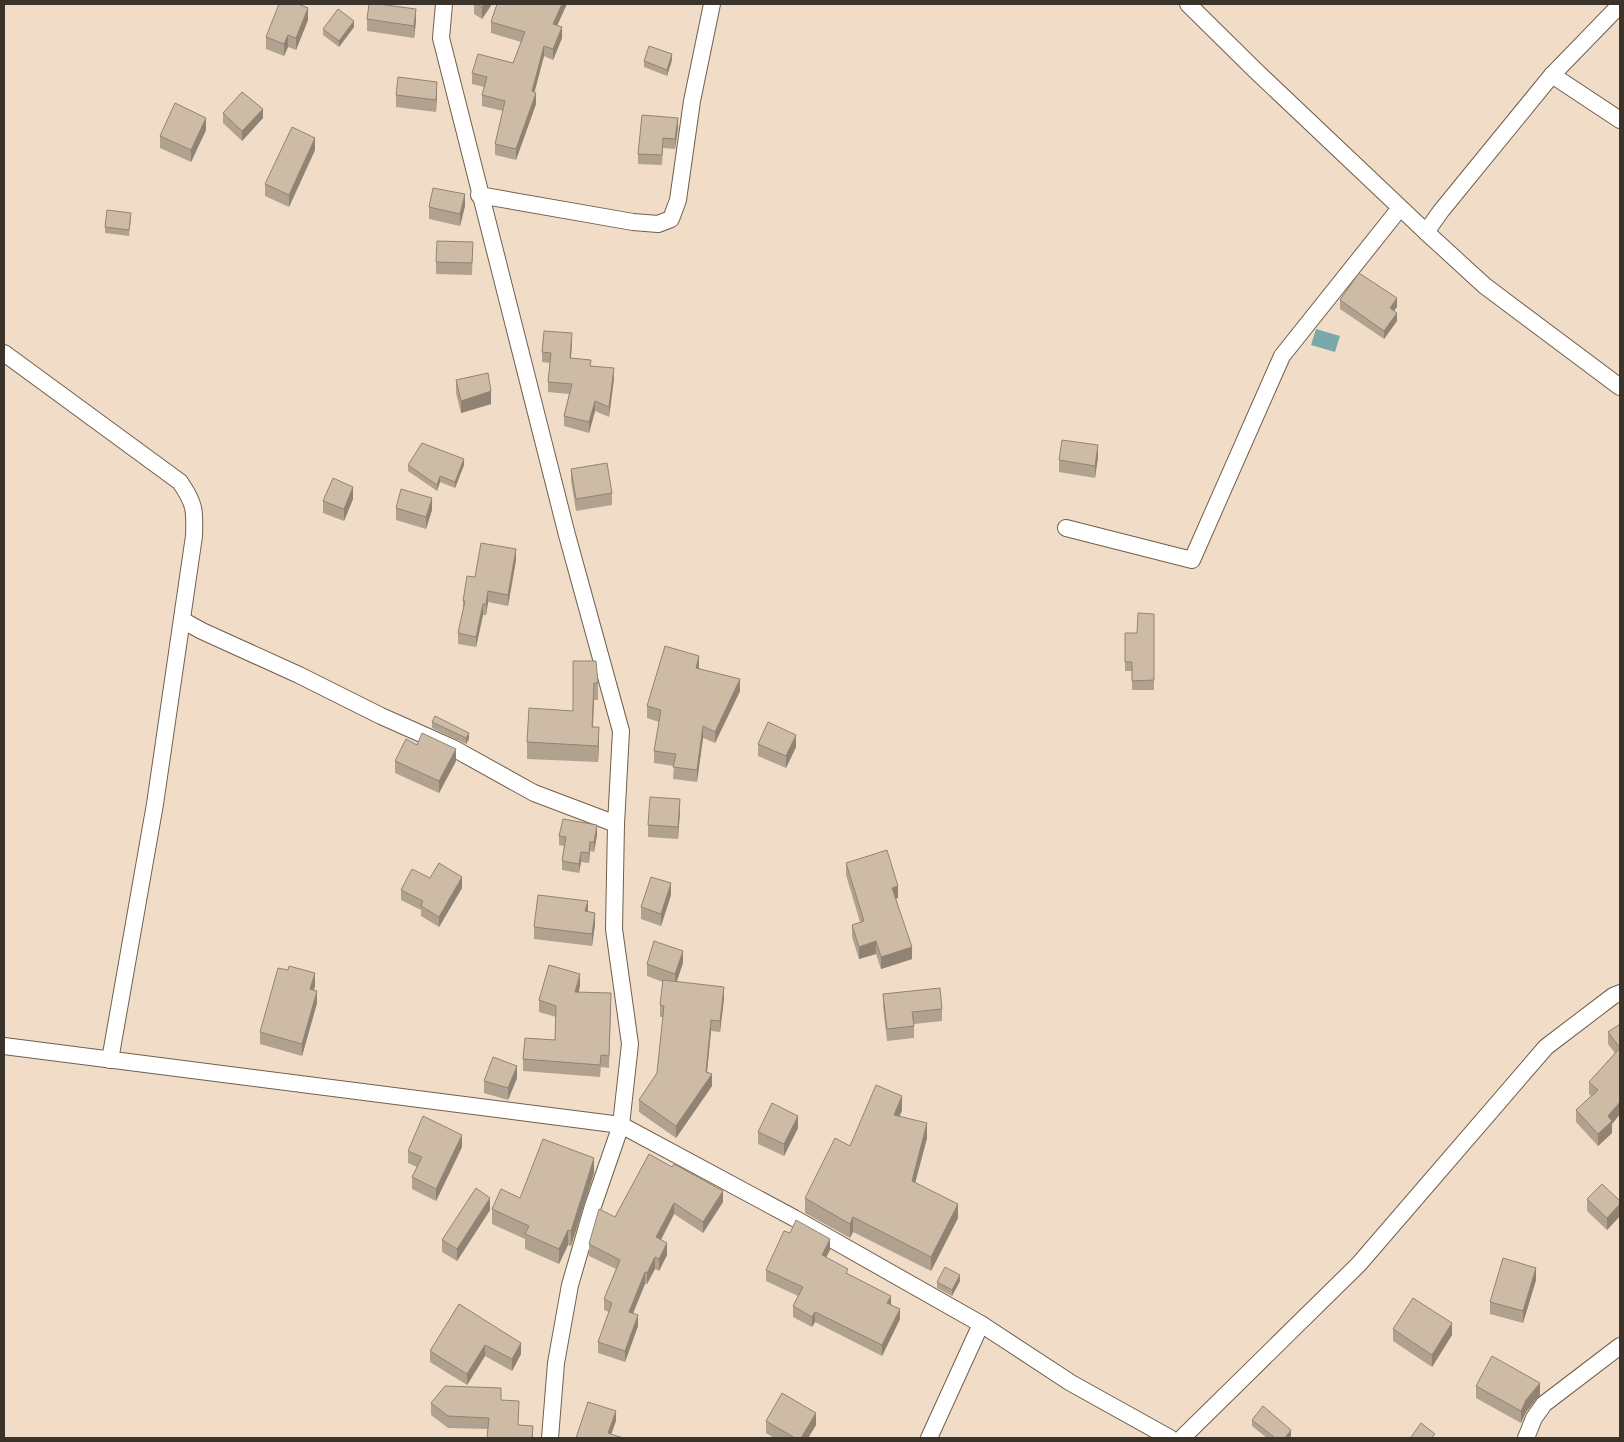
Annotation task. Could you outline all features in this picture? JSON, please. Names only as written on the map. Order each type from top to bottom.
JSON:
[{"type":"street","points":[[444,4],[441,38],[567,535],[621,731],[616,824],[614,929],[630,1044],[621,1125],[593,1206],[570,1284],[556,1363],[550,1438]]},
{"type":"street","points":[[480,195],[633,222],[658,224],[670,218],[678,200],[692,100],[712,4]]},
{"type":"street","points":[[1188,4],[1256,72],[1485,286],[1620,387]]},
{"type":"street","points":[[1426,232],[1552,75],[1620,5]]},
{"type":"street","points":[[1552,75],[1620,120]]},
{"type":"street","points":[[1066,528],[1192,560],[1282,356],[1400,208]]},
{"type":"street","points":[[4,353],[180,482],[189,495],[195,510],[194,536],[155,804],[110,1060]]},
{"type":"street","points":[[182,620],[381,716],[453,748],[534,793],[616,824]]},
{"type":"street","points":[[1182,1438],[1359,1264],[1546,1047],[1613,996],[1620,993]]},
{"type":"street","points":[[4,1046],[621,1125],[794,1218],[981,1324],[1070,1383],[1170,1438]]},
{"type":"street","points":[[928,1438],[981,1324]]},
{"type":"street","points":[[1526,1438],[1534,1418],[1544,1404],[1620,1346]]},
{"type":"water","points":[[1316,329],[1340,336],[1335,352],[1311,345]]},
{"type":"building","points":[[279,4],[298,4],[308,8],[296,38],[288,35],[284,44],[266,37]]},
{"type":"building","points":[[369,4],[416,9],[414,26],[367,19]]},
{"type":"building","points":[[497,4],[562,4],[553,24],[562,27],[553,49],[544,46],[532,91],[536,93],[516,149],[495,144],[505,101],[482,95],[487,77],[472,73],[478,54],[513,63],[525,32],[491,22]]},
{"type":"building","points":[[338,9],[354,21],[339,41],[323,29]]},
{"type":"building","points":[[649,46],[672,54],[667,70],[644,61]]},
{"type":"building","points":[[398,77],[437,82],[436,100],[396,95]]},
{"type":"building","points":[[242,92],[263,109],[242,131],[223,113]]},
{"type":"building","points":[[175,103],[206,118],[191,150],[160,136]]},
{"type":"building","points":[[642,115],[678,118],[675,139],[663,138],[662,155],[638,154]]},
{"type":"building","points":[[292,127],[315,138],[289,195],[265,184]]},
{"type":"building","points":[[433,188],[465,194],[460,214],[429,207]]},
{"type":"building","points":[[107,210],[131,213],[129,230],[105,227]]},
{"type":"building","points":[[437,241],[473,242],[472,263],[436,262]]},
{"type":"building","points":[[1359,273],[1397,298],[1390,308],[1397,313],[1384,331],[1340,300]]},
{"type":"building","points":[[544,331],[572,333],[570,358],[591,360],[590,366],[614,368],[609,407],[595,401],[589,422],[564,416],[572,384],[548,382],[551,353],[542,352]]},
{"type":"building","points":[[488,373],[491,391],[461,401],[456,380]]},
{"type":"building","points":[[1062,440],[1098,445],[1095,466],[1059,460]]},
{"type":"building","points":[[422,443],[464,459],[455,482],[440,476],[437,485],[408,465]]},
{"type":"building","points":[[607,463],[612,493],[576,499],[571,469]]},
{"type":"building","points":[[333,478],[353,487],[344,509],[323,501]]},
{"type":"building","points":[[401,489],[432,498],[426,517],[396,508]]},
{"type":"building","points":[[481,543],[516,549],[508,595],[488,591],[486,604],[483,604],[476,637],[458,633],[465,601],[463,601],[467,576],[475,577]]},
{"type":"building","points":[[1138,613],[1154,614],[1154,680],[1132,681],[1132,662],[1125,662],[1125,633],[1137,633]]},
{"type":"building","points":[[665,646],[699,656],[696,668],[740,679],[715,732],[703,726],[697,770],[673,767],[676,754],[654,751],[661,710],[647,706]]},
{"type":"building","points":[[573,661],[596,661],[598,683],[594,683],[592,727],[599,727],[598,746],[527,742],[529,708],[573,711]]},
{"type":"building","points":[[435,716],[469,733],[466,738],[432,722]]},
{"type":"building","points":[[768,722],[796,735],[786,756],[758,744]]},
{"type":"building","points":[[422,733],[456,749],[439,781],[395,761],[406,739],[417,745]]},
{"type":"building","points":[[650,797],[680,799],[678,827],[648,825]]},
{"type":"building","points":[[563,819],[597,825],[594,842],[590,842],[589,853],[581,852],[579,864],[562,861],[566,837],[559,836]]},
{"type":"building","points":[[887,850],[898,886],[892,888],[912,947],[881,957],[876,941],[859,947],[852,925],[864,921],[846,863]]},
{"type":"building","points":[[439,863],[462,877],[439,917],[421,906],[423,901],[401,890],[412,869],[430,878]]},
{"type":"building","points":[[651,877],[671,883],[661,914],[641,907]]},
{"type":"building","points":[[538,895],[588,901],[585,911],[595,913],[592,934],[534,927]]},
{"type":"building","points":[[654,941],[683,951],[675,974],[647,964]]},
{"type":"building","points":[[549,965],[580,974],[575,992],[611,993],[609,1056],[601,1055],[600,1065],[523,1059],[525,1038],[555,1040],[556,1006],[539,1000]]},
{"type":"building","points":[[289,966],[315,973],[310,989],[317,991],[302,1044],[260,1032],[278,968],[288,970]]},
{"type":"building","points":[[663,980],[724,987],[720,1021],[711,1020],[706,1072],[712,1074],[676,1126],[639,1100],[657,1073],[664,1006],[660,1005]]},
{"type":"building","points":[[940,988],[942,1009],[912,1012],[914,1026],[887,1029],[883,994]]},
{"type":"building","points":[[1620,1024],[1620,1048],[1608,1032]]},
{"type":"building","points":[[1620,1048],[1620,1102],[1608,1116],[1612,1121],[1598,1134],[1576,1110],[1598,1090],[1589,1082]]},
{"type":"building","points":[[493,1057],[517,1066],[508,1088],[484,1081]]},
{"type":"building","points":[[876,1085],[902,1096],[894,1115],[927,1123],[912,1181],[958,1204],[931,1257],[853,1217],[850,1224],[805,1198],[835,1138],[850,1146]]},
{"type":"building","points":[[772,1103],[798,1116],[784,1144],[758,1132]]},
{"type":"building","points":[[423,1116],[462,1135],[436,1189],[412,1177],[422,1157],[408,1151]]},
{"type":"building","points":[[543,1139],[594,1158],[571,1231],[568,1230],[559,1249],[525,1234],[529,1226],[492,1209],[501,1189],[520,1198]]},
{"type":"building","points":[[649,1154],[672,1167],[674,1164],[723,1191],[703,1222],[674,1203],[656,1237],[667,1243],[659,1259],[655,1257],[647,1273],[645,1272],[629,1312],[638,1315],[625,1351],[598,1342],[612,1303],[604,1299],[620,1260],[589,1244],[599,1209],[615,1217]]},
{"type":"building","points":[[1602,1184],[1620,1201],[1620,1204],[1607,1218],[1587,1199]]},
{"type":"building","points":[[476,1188],[490,1198],[457,1249],[442,1240]]},
{"type":"building","points":[[796,1220],[830,1239],[822,1255],[848,1269],[846,1273],[891,1296],[887,1303],[900,1309],[882,1345],[815,1312],[812,1317],[793,1306],[803,1287],[766,1270],[784,1231],[790,1233]]},
{"type":"building","points":[[1503,1258],[1536,1268],[1523,1311],[1490,1302]]},
{"type":"building","points":[[945,1267],[960,1275],[952,1290],[937,1282]]},
{"type":"building","points":[[1413,1298],[1452,1323],[1432,1355],[1393,1329]]},
{"type":"building","points":[[459,1304],[521,1343],[512,1359],[485,1345],[467,1374],[430,1351]]},
{"type":"building","points":[[1492,1356],[1540,1383],[1526,1400],[1521,1411],[1476,1386]]},
{"type":"building","points":[[445,1386],[501,1388],[501,1400],[519,1401],[518,1425],[533,1426],[532,1438],[487,1438],[489,1418],[448,1416],[431,1403]]},
{"type":"building","points":[[782,1393],[816,1413],[801,1438],[795,1438],[766,1421]]},
{"type":"building","points":[[588,1402],[616,1411],[608,1433],[623,1438],[576,1438]]},
{"type":"building","points":[[1263,1406],[1291,1430],[1285,1438],[1275,1438],[1252,1420]]},
{"type":"building","points":[[1421,1423],[1435,1434],[1431,1438],[1411,1437]]}]
